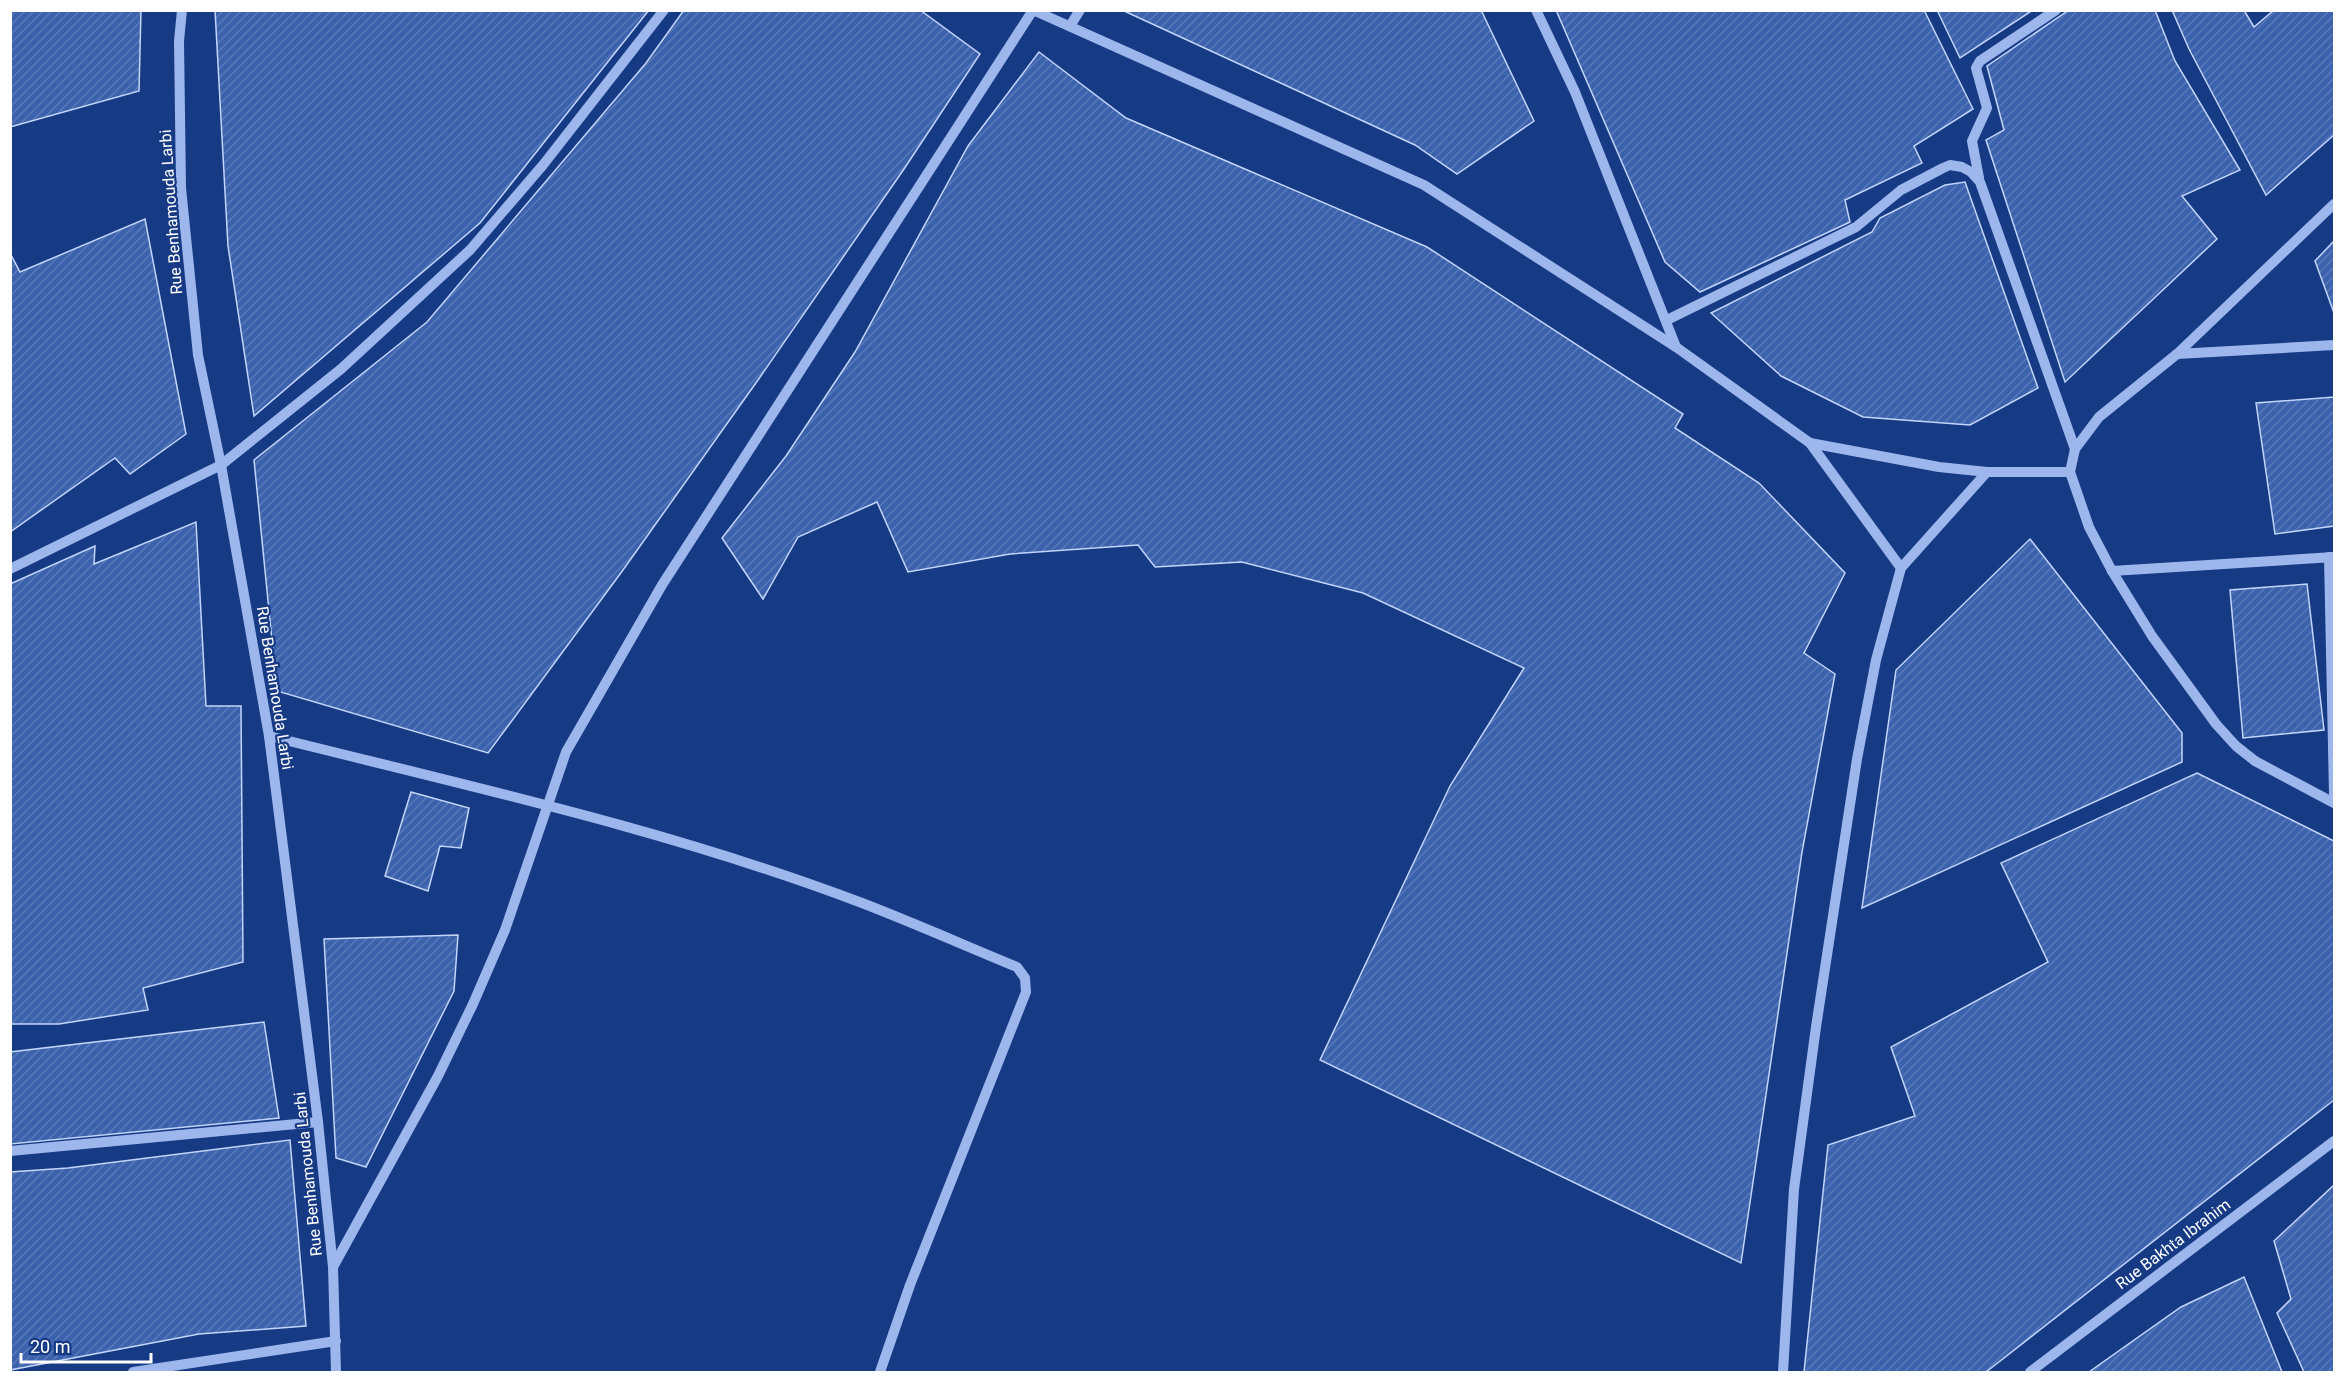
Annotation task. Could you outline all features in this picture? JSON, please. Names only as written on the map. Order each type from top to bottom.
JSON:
[{"type":"street","name":"Rue Benhamouda Larbi","points":[[182,10],[179,40],[181,188],[198,355],[221,465],[269,736],[318,1122],[333,1267],[336,1372]]},
{"type":"street","points":[[10,569],[221,465],[341,369],[470,250],[543,165],[663,10]]},
{"type":"street","points":[[333,1267],[438,1076],[473,1004],[505,930],[566,752],[662,585],[1034,10],[1424,185],[1676,347],[1810,443],[1901,568]]},
{"type":"street","points":[[1070,26],[1080,10]]},
{"type":"street","points":[[1536,10],[1575,92],[1676,347]]},
{"type":"street","points":[[2056,10],[1980,61],[1976,68],[1987,108],[1972,141],[1971,150],[1980,182],[2075,449]]},
{"type":"street","points":[[1667,320],[1856,227],[1901,190],[1943,168],[1950,165],[1962,167],[1971,172],[1980,182]]},
{"type":"street","points":[[2334,204],[2177,354],[2099,417],[2075,449],[2070,472],[2089,527],[2112,571],[2152,636],[2197,699],[2236,746],[2290,782],[2334,803]]},
{"type":"street","points":[[2177,354],[2334,345]]},
{"type":"street","points":[[1810,443],[1895,461],[1988,472],[2070,472]]},
{"type":"street","points":[[1783,1372],[1794,1189],[1815,1027],[1857,759],[1876,660],[1901,568],[1988,472]]},
{"type":"street","points":[[2112,571],[2332,557],[2334,794]]},
{"type":"street","points":[[269,736],[546,805],[755,867],[861,903],[1017,967],[1025,978],[1026,992],[910,1285],[880,1372]]},
{"type":"street","points":[[10,1151],[318,1122]]},
{"type":"street","name":"Rue Bakhta Ibrahim","points":[[2030,1372],[2334,1141]]},
{"type":"street","points":[[133,1372],[336,1341]]},
{"type":"building","points":[[10,10],[141,10],[139,91],[10,127]]},
{"type":"building","points":[[215,10],[649,10],[480,223],[254,416],[228,246]]},
{"type":"building","points":[[684,10],[920,10],[980,54],[904,169],[758,380],[623,570],[488,753],[277,691],[254,460],[427,322],[646,63]]},
{"type":"building","points":[[1122,10],[1481,10],[1534,121],[1457,174],[1415,145]]},
{"type":"building","points":[[1556,10],[1924,10],[1973,109],[1914,146],[1922,163],[1845,200],[1850,222],[1700,292],[1665,262]]},
{"type":"building","points":[[1937,10],[2033,10],[1960,58]]},
{"type":"building","points":[[2069,10],[2155,10],[2175,61],[2240,170],[2182,196],[2217,239],[2065,382],[1986,140],[2004,130],[1987,66]]},
{"type":"building","points":[[2172,10],[2247,10],[2245,12],[2254,27],[2274,10],[2334,10],[2334,135],[2266,195],[2189,49]]},
{"type":"building","points":[[1039,52],[1126,118],[1427,247],[1683,414],[1675,428],[1759,483],[1845,573],[1804,653],[1835,674],[1802,852],[1741,1263],[1320,1060],[1450,786],[1524,668],[1363,593],[1242,562],[1155,567],[1138,545],[1010,554],[908,572],[877,502],[798,537],[763,599],[722,538],[786,456],[855,352],[968,146]]},
{"type":"building","points":[[1965,182],[2038,388],[1970,425],[1863,417],[1781,376],[1711,313],[1872,232],[1880,218],[1945,185]]},
{"type":"building","points":[[145,219],[186,434],[130,474],[115,458],[10,532],[10,253],[20,272]]},
{"type":"building","points":[[2334,241],[2334,313],[2315,261]]},
{"type":"building","points":[[2334,397],[2334,526],[2275,534],[2256,403]]},
{"type":"building","points":[[196,522],[206,706],[241,706],[243,962],[143,988],[148,1010],[59,1024],[10,1024],[10,584],[95,546],[94,564]]},
{"type":"building","points":[[2030,539],[2182,733],[2182,762],[1862,908],[1896,670]]},
{"type":"building","points":[[2307,584],[2324,730],[2243,738],[2230,590]]},
{"type":"building","points":[[2197,773],[2334,841],[2334,1100],[1986,1372],[1804,1372],[1828,1145],[1915,1116],[1891,1047],[2048,962],[2001,863]]},
{"type":"building","points":[[411,792],[469,808],[461,848],[440,846],[428,891],[385,876]]},
{"type":"building","points":[[458,935],[454,991],[366,1167],[336,1158],[324,939]]},
{"type":"building","points":[[264,1022],[279,1118],[10,1144],[10,1052]]},
{"type":"building","points":[[290,1140],[306,1326],[199,1334],[10,1370],[10,1172],[68,1168]]},
{"type":"building","points":[[2334,1185],[2334,1372],[2304,1372],[2277,1313],[2291,1299],[2274,1241]]},
{"type":"building","points":[[2244,1277],[2282,1372],[2089,1372],[2181,1307]]}]
